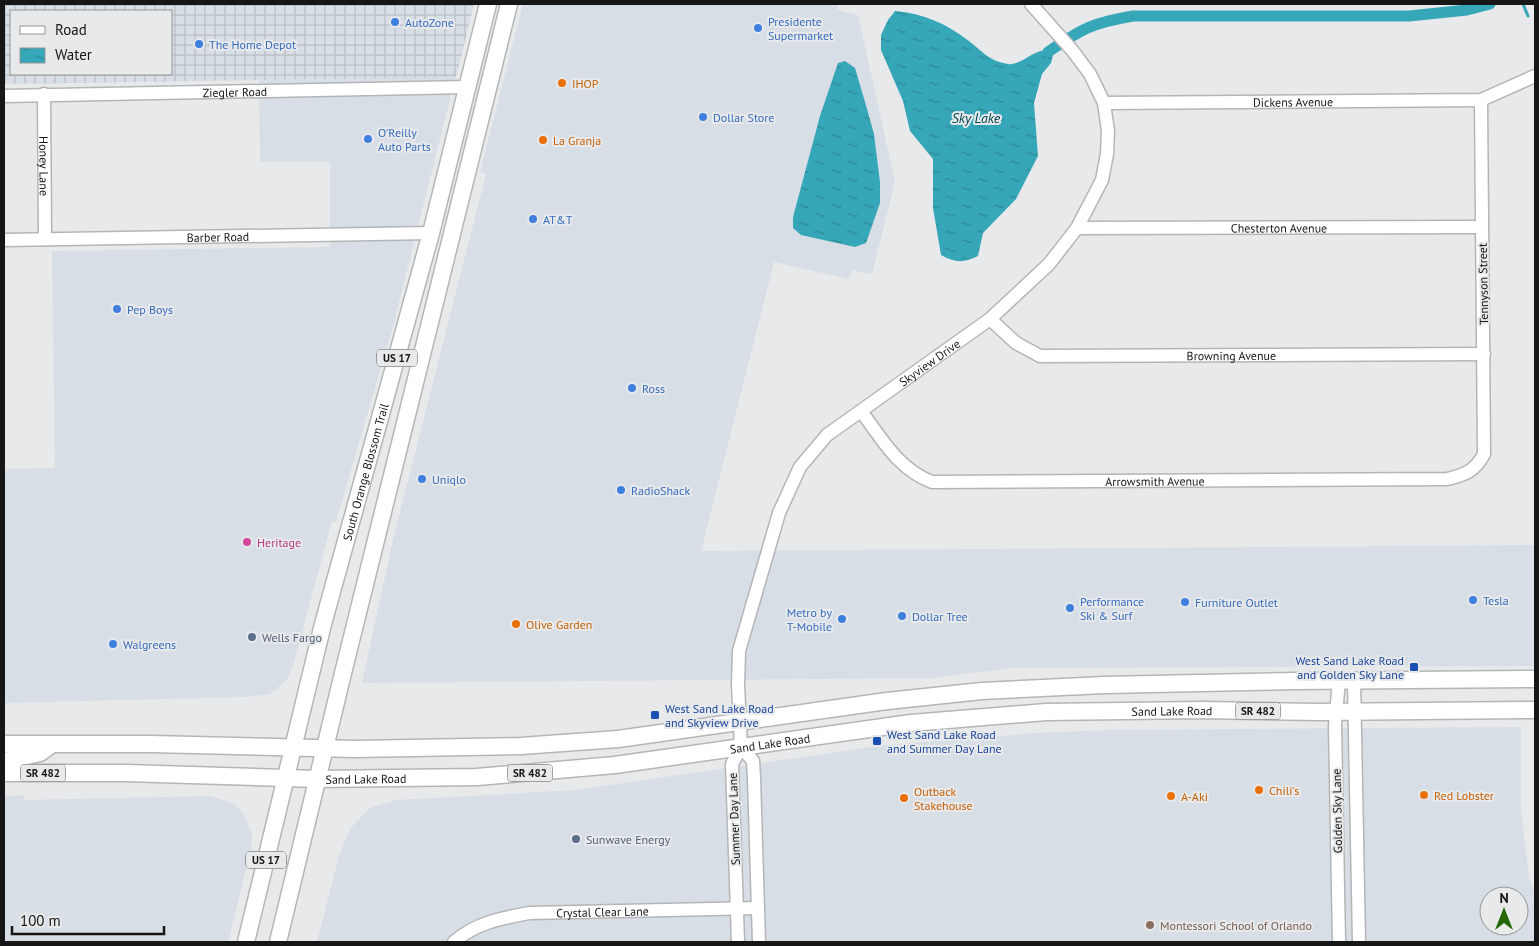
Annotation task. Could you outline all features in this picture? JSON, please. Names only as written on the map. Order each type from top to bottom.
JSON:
[{"type":"main road","name":"South Orange Blossom Trail","points":[[246,942],[338,568],[431,233],[488,4]]},
{"type":"main road","name":"South Orange Blossom Trail","points":[[278,942],[510,4]]},
{"type":"main road","points":[[438,204],[440,219],[451,237]]},
{"type":"main road","points":[[431,233],[438,238],[444,249],[445,263]]},
{"type":"main road","name":"Sand Lake Road","points":[[4,744],[151,744],[325,749],[565,744],[742,722],[906,698],[982,691],[1104,685],[1535,679]]},
{"type":"main road","points":[[981,717],[982,691]]},
{"type":"main road","name":"Sand Lake Road","points":[[4,774],[145,774],[317,779],[477,777],[555,772],[911,724],[981,717],[1097,710],[1336,712],[1535,710]]},
{"type":"main road","points":[[4,761],[40,753],[52,744]]},
{"type":"street","name":"Skyview Drive","points":[[742,747],[742,722],[738,685],[739,651],[778,513],[800,467],[827,435],[990,320],[1050,264],[1077,228],[1102,180],[1107,154],[1108,131],[1104,103],[1090,74],[1059,34],[1031,4]]},
{"type":"street","points":[[1481,100],[1535,76]]},
{"type":"street","name":"Ziegler Road","points":[[4,96],[467,87]]},
{"type":"street","name":"Honey Lane","points":[[44,94],[45,239]]},
{"type":"street","name":"Dickens Avenue","points":[[1104,103],[1481,100]]},
{"type":"street","name":"Tennyson Street","points":[[1477,467],[1484,454],[1481,100]]},
{"type":"street","name":"Chesterton Avenue","points":[[1077,228],[1482,227]]},
{"type":"street","name":"Barber Road","points":[[4,240],[431,233]]},
{"type":"street","name":"Browning Avenue","points":[[990,320],[1016,343],[1040,356],[1484,354]]},
{"type":"street","name":"Arrowsmith Avenue","points":[[861,411],[900,463],[916,476],[932,482],[1447,479],[1465,475],[1477,467]]},
{"type":"street","name":"Golden Sky Lane","points":[[1346,681],[1356,711],[1359,942]]},
{"type":"street","name":"Golden Sky Lane","points":[[1339,942],[1336,712],[1346,681]]},
{"type":"street","name":"Summer Day Lane","points":[[738,942],[732,764],[742,747],[753,760],[759,942]]},
{"type":"street","name":"Crystal Clear Lane","points":[[454,942],[474,928],[496,919],[530,913],[758,908]]},
{"type":"shaded area","points":[[4,4],[474,4],[456,77],[4,84]]},
{"type":"shaded area","points":[[474,4],[393,326],[336,522],[332,521],[292,669],[287,680],[270,694],[246,697],[4,703],[4,469],[55,468],[52,251],[330,247],[330,162],[260,162],[259,80],[29,84],[172,75],[172,11]]},
{"type":"shaded area","points":[[523,4],[838,4],[837,10],[858,15],[895,182],[872,274],[852,270],[849,279],[774,262],[701,551],[1535,545],[1535,666],[1012,668],[931,678],[362,683],[393,540],[486,174],[480,172]]},
{"type":"shaded area","points":[[1521,727],[1521,811],[1529,877],[1535,894],[1535,942],[317,942],[339,856],[350,829],[370,808],[396,800],[576,790],[885,745],[1036,733],[1108,730]]},
{"type":"shaded area","points":[[24,795],[24,800],[211,796],[236,805],[243,813],[252,835],[251,849],[228,942],[4,942],[4,796]]},
{"type":"water","name":"Sky Lake","points":[[895,11],[915,14],[934,20],[961,35],[987,56],[1001,63],[1017,63],[1037,52],[1047,50],[1053,55],[1051,63],[1042,74],[1034,103],[1038,156],[1016,199],[983,233],[978,256],[968,260],[955,261],[941,255],[933,208],[933,159],[910,131],[903,101],[881,50],[881,35],[888,20]]},
{"type":"water","points":[[845,61],[855,68],[865,102],[874,134],[880,182],[880,203],[866,243],[855,247],[801,235],[793,228],[793,217],[820,116],[838,63]]},
{"type":"waterway","points":[[1048,52],[1070,37],[1097,24],[1133,16],[1409,16],[1467,10],[1490,4]]},
{"type":"waterway","points":[[1523,4],[1528,16]]},
{"type":"place","name":"AutoZone","points":[[395,22]]},
{"type":"place","name":"Presidente Supermarket","points":[[758,28]]},
{"type":"place","name":"The Home Depot","points":[[199,44]]},
{"type":"place","name":"IHOP","points":[[562,83]]},
{"type":"place","name":"Dollar Store","points":[[703,117]]},
{"type":"place","name":"O'Reilly Auto Parts","points":[[368,139]]},
{"type":"place","name":"La Granja","points":[[543,140]]},
{"type":"place","name":"AT&T","points":[[533,219]]},
{"type":"place","name":"Pep Boys","points":[[117,309]]},
{"type":"place","name":"Ross","points":[[632,388]]},
{"type":"place","name":"Uniqlo","points":[[422,479]]},
{"type":"place","name":"RadioShack","points":[[621,490]]},
{"type":"place","name":"Heritage","points":[[247,542]]},
{"type":"place","name":"Tesla","points":[[1473,600]]},
{"type":"place","name":"Furniture Outlet","points":[[1185,602]]},
{"type":"place","name":"Performance Ski & Surf","points":[[1070,608]]},
{"type":"place","name":"Dollar Tree","points":[[902,616]]},
{"type":"place","name":"Metro by T-Mobile","points":[[842,619]]},
{"type":"place","name":"Olive Garden","points":[[516,624]]},
{"type":"place","name":"Wells Fargo","points":[[252,637]]},
{"type":"place","name":"Walgreens","points":[[113,644]]},
{"type":"place","name":"West Sand Lake Road and Golden Sky Lane","points":[[1414,667]]},
{"type":"place","name":"West Sand Lake Road and Skyview Drive","points":[[655,715]]},
{"type":"place","name":"West Sand Lake Road and Summer Day Lane","points":[[877,741]]},
{"type":"place","name":"Chili's","points":[[1259,790]]},
{"type":"place","name":"Red Lobster","points":[[1424,795]]},
{"type":"place","name":"A-Aki","points":[[1171,796]]},
{"type":"place","name":"Outback Stakehouse","points":[[904,798]]},
{"type":"place","name":"Sunwave Energy","points":[[576,839]]},
{"type":"place","name":"Montessori School of Orlando","points":[[1150,925]]}]
